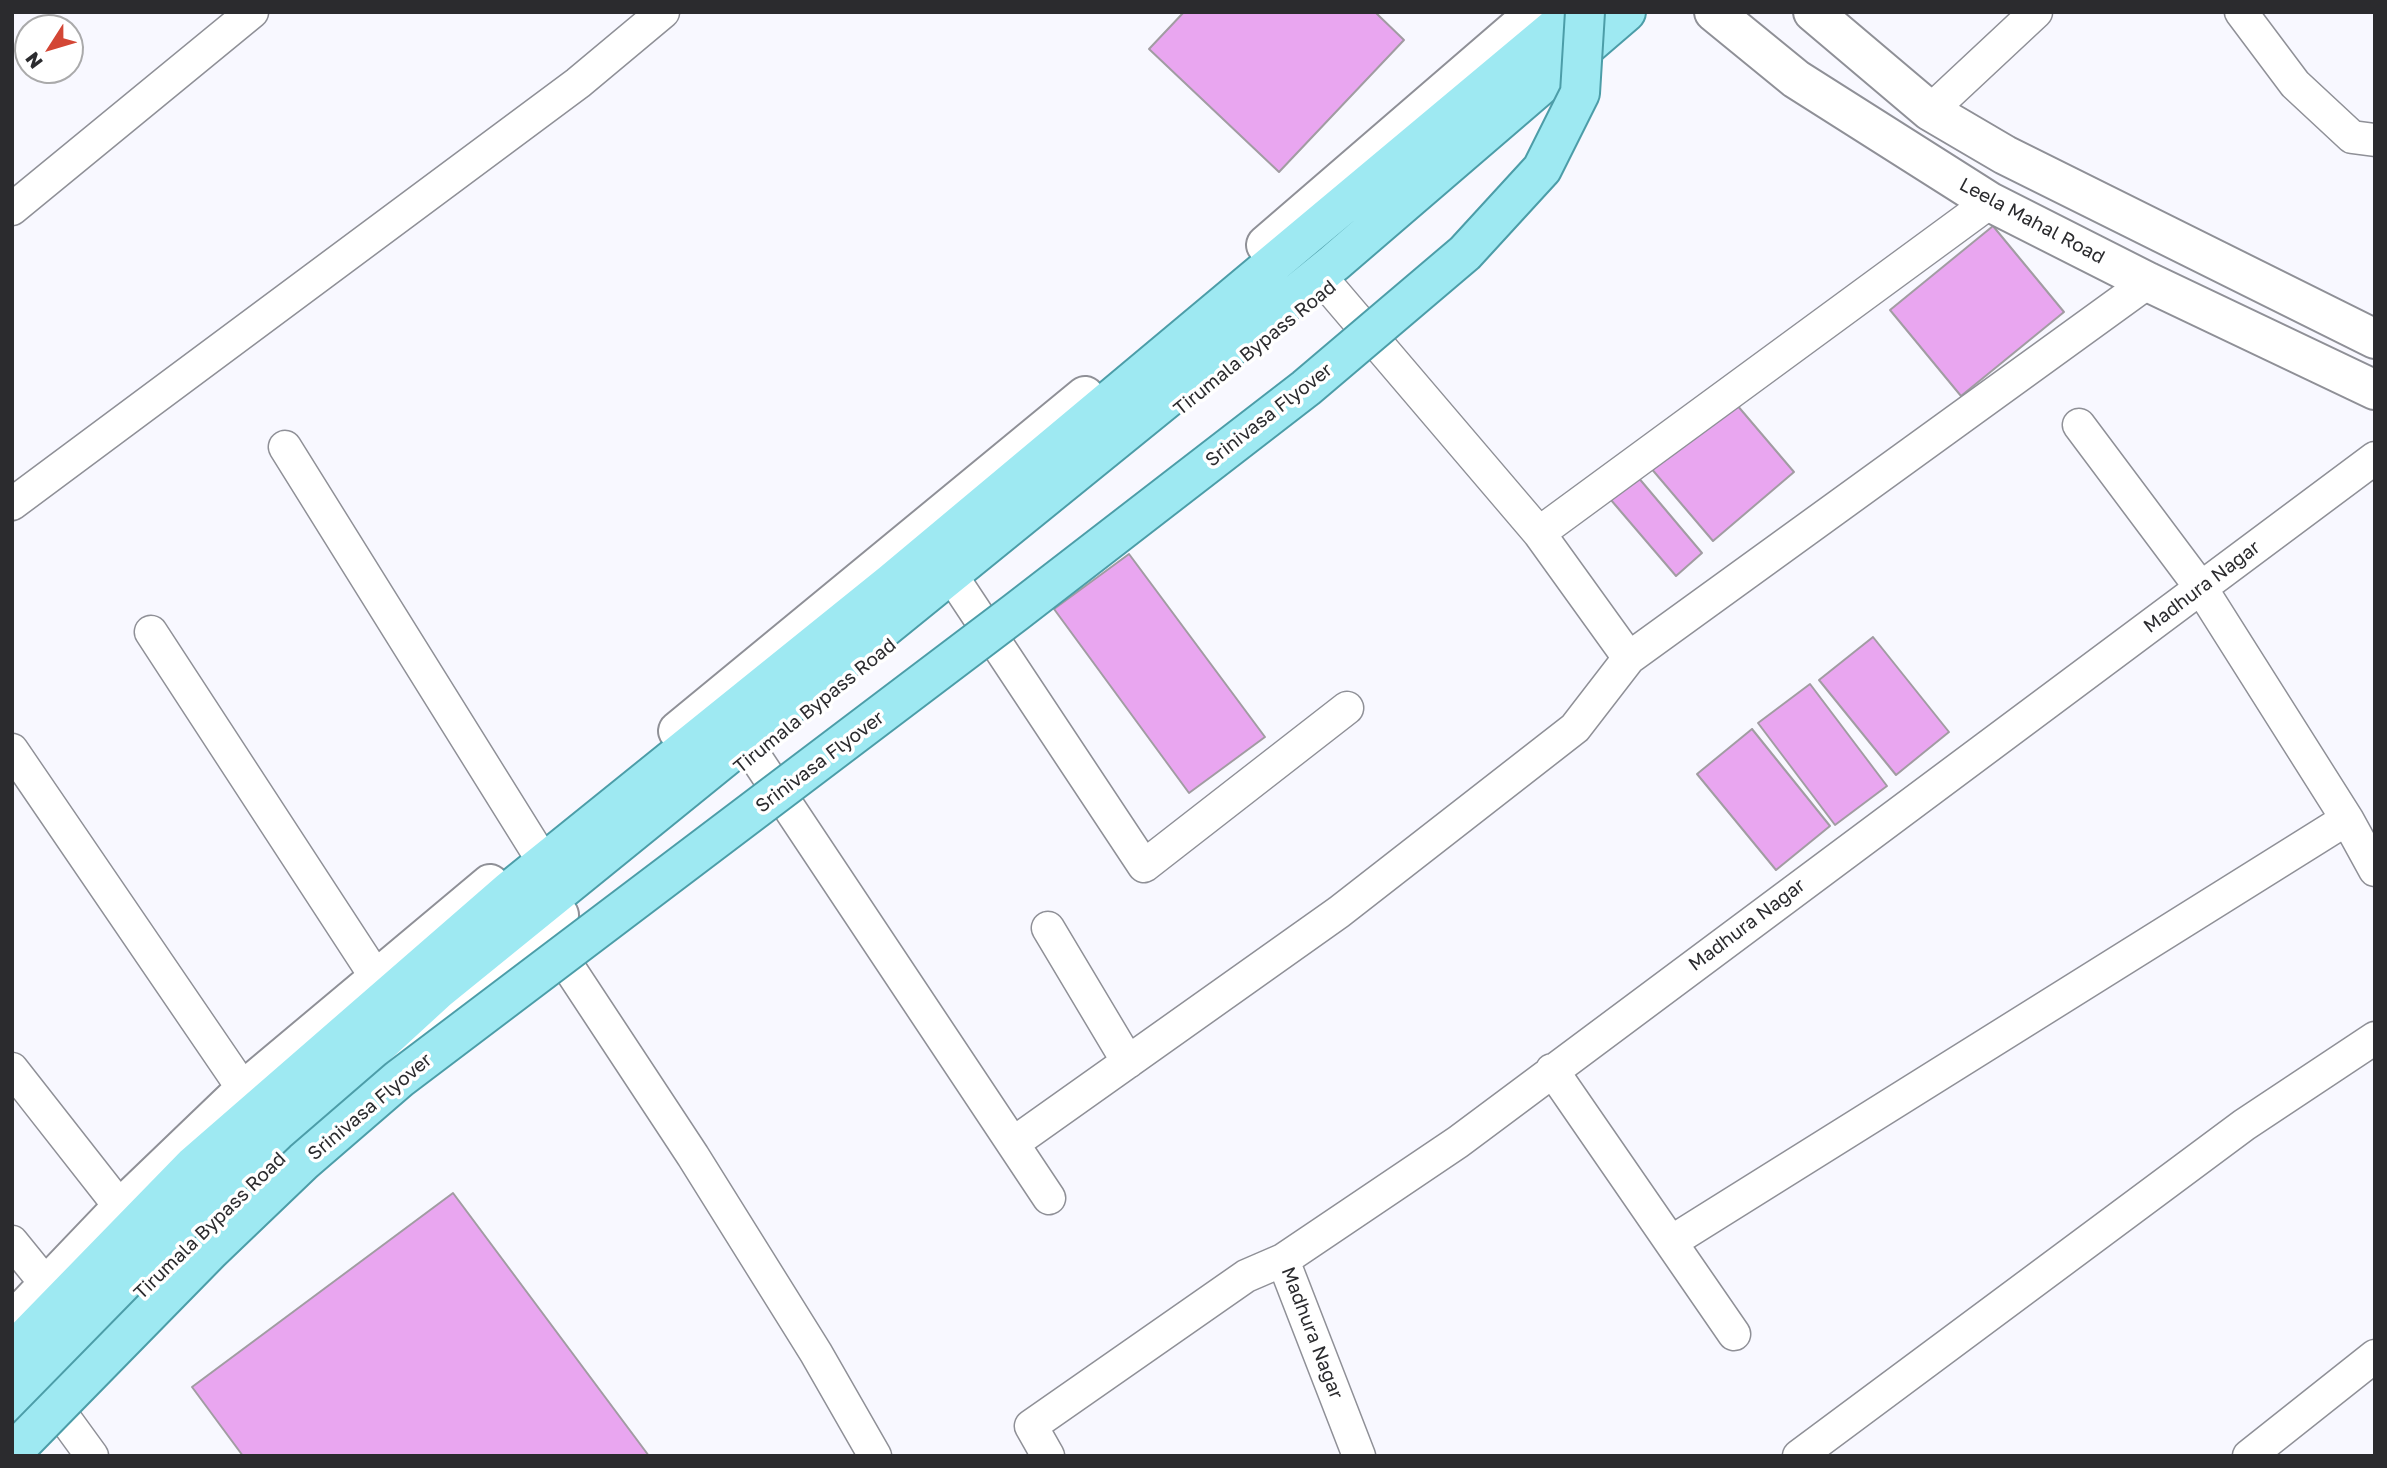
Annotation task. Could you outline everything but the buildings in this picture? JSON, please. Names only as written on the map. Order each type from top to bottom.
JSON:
[{"type":"main road","points":[[12,1352],[194,1165],[509,891],[891,583],[1574,12]]},
{"type":"main road","name":"Srinivasa Flyover","points":[[12,1453],[211,1250],[304,1161],[399,1080],[1059,579],[1306,387],[1465,253],[1542,169],[1580,93],[1587,23],[1585,12]]},
{"type":"main road","name":"Srinivasa Flyover","points":[[28,1396],[52,1356],[234,1177],[438,990],[1334,263],[1626,12]]},
{"type":"street","points":[[12,209],[252,12]]},
{"type":"street","points":[[12,504],[578,83],[663,12]]},
{"type":"street","points":[[12,1322],[121,1208],[244,1090],[376,977],[1217,288],[1536,12]]},
{"type":"street","name":"Tirumala Bypass Road","points":[[12,1426],[28,1396],[258,1178],[543,928],[1330,288],[1641,12]]},
{"type":"street","name":"Leela Mahal Road","points":[[1714,12],[1796,79],[1990,202],[2148,282],[2375,390]]},
{"type":"street","points":[[1813,12],[1930,111],[2005,155],[2375,339]]},
{"type":"street","points":[[1930,111],[2036,12]]},
{"type":"street","points":[[2241,12],[2295,84],[2352,137],[2375,140]]},
{"type":"street","points":[[1539,533],[1990,202]]},
{"type":"street","points":[[1015,1142],[1339,912],[1575,728],[1629,658],[2148,282]]},
{"type":"street","points":[[1330,288],[1539,533],[1629,658]]},
{"type":"street","points":[[2079,425],[2201,588],[2347,819],[2375,870]]},
{"type":"street","points":[[285,447],[535,848]]},
{"type":"street","name":"Madhura Nagar","points":[[1359,1456],[1283,1260],[1458,1142],[2375,458]]},
{"type":"street","points":[[959,587],[1144,866],[1347,708]]},
{"type":"street","points":[[151,632],[376,977]]},
{"type":"street","points":[[12,750],[244,1090]]},
{"type":"street","points":[[754,755],[1015,1142],[1049,1198]]},
{"type":"street","points":[[1671,1242],[2347,819]]},
{"type":"street","points":[[543,928],[693,1156],[816,1353],[875,1456]]},
{"type":"street","points":[[1048,928],[1128,1062]]},
{"type":"street","points":[[1799,1456],[2244,1125],[2375,1038]]},
{"type":"street","points":[[12,1069],[121,1208]]},
{"type":"street","points":[[1552,1070],[1734,1334]]},
{"type":"street","points":[[12,1242],[47,1286]]},
{"type":"street","points":[[1048,1456],[1031,1426],[1246,1276],[1283,1260]]},
{"type":"street","points":[[2249,1456],[2375,1356]]},
{"type":"street","points":[[28,1396],[92,1456]]}]
